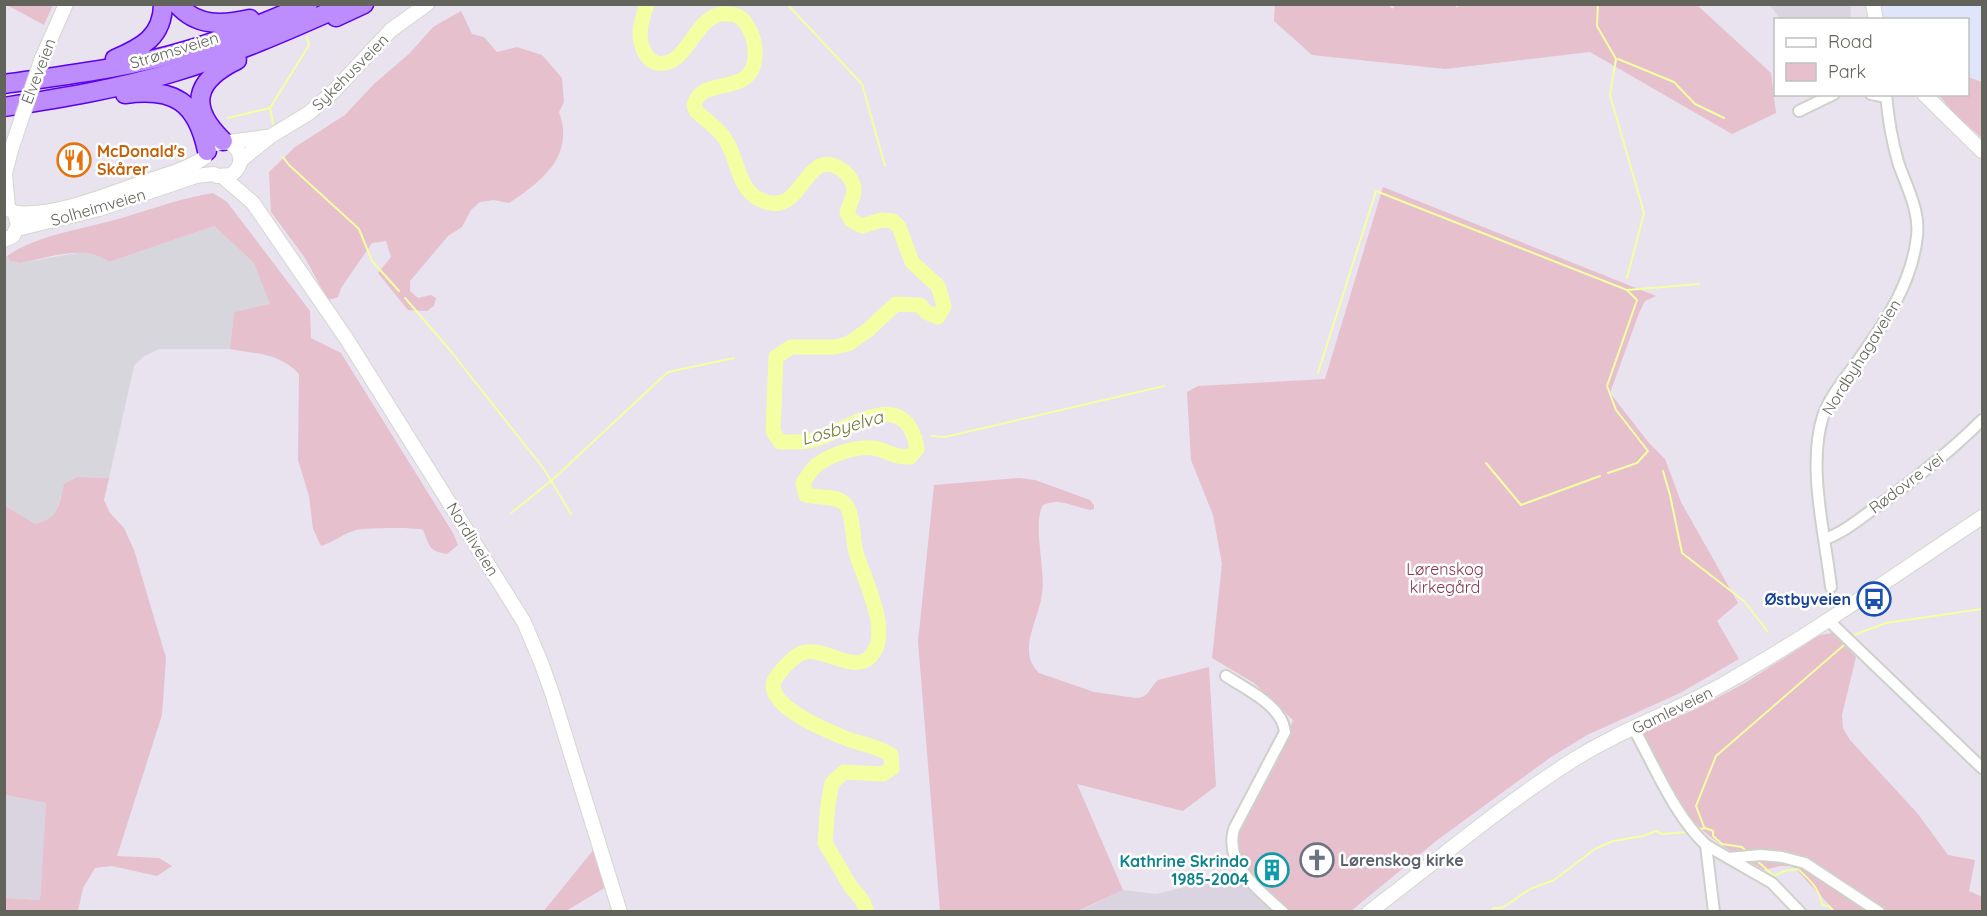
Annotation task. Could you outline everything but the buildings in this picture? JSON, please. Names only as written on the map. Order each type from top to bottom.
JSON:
[{"type":"highway","points":[[84,72],[135,50],[149,41],[160,23],[163,4]]},
{"type":"highway","points":[[177,4],[185,13],[199,21],[218,24],[252,19],[291,4]]},
{"type":"highway","name":"Strømsveien","points":[[4,84],[84,72],[188,50],[259,25],[308,4]]},
{"type":"highway","name":"Strømsveien","points":[[4,107],[91,93],[172,73],[243,49],[347,4]]},
{"type":"highway","points":[[227,142],[207,121],[200,103],[204,86],[212,75],[218,69],[364,4]]},
{"type":"highway","points":[[4,114],[128,94],[160,93],[175,97],[192,111],[202,130],[206,154]]},
{"type":"main road","name":"Elveveien","points":[[17,229],[18,221],[9,209],[5,176],[18,124],[42,58],[66,4]]},
{"type":"main road","name":"Sykehusveien","points":[[240,163],[271,136],[309,113],[333,92],[391,30],[427,4]]},
{"type":"main road","points":[[1926,96],[1983,151]]},
{"type":"main road","name":"Sykehusveien","points":[[227,142],[271,136]]},
{"type":"main road","points":[[227,142],[237,148],[240,163],[231,175],[219,176],[206,165],[206,154],[214,144],[227,142]]},
{"type":"main road","name":"Solheimveien","points":[[9,209],[28,214],[94,198],[185,168],[206,154]]},
{"type":"main road","name":"Nordliveien","points":[[240,163],[252,203]]},
{"type":"main road","name":"Solheimveien","points":[[17,229],[89,212],[196,176],[219,176]]},
{"type":"main road","name":"Nordliveien","points":[[219,176],[252,203],[346,338],[524,622],[552,693],[620,912]]},
{"type":"main road","points":[[4,240],[13,236],[17,229]]},
{"type":"main road","name":"Gamleveien","points":[[1369,912],[1561,768],[1591,750],[1711,692],[1828,620],[1983,517]]},
{"type":"street","points":[[1799,111],[1830,96]]},
{"type":"street","name":"Nordbyhagaveien","points":[[1831,587],[1816,460],[1818,433],[1824,413],[1838,388],[1889,316],[1899,297],[1917,238],[1918,220],[1898,160],[1886,96]]},
{"type":"street","name":"Rødovre vei","points":[[1825,539],[1836,535],[1889,498],[1963,440],[1983,420]]},
{"type":"street","points":[[1828,620],[1983,768]]},
{"type":"street","points":[[1226,676],[1270,706],[1284,722],[1285,732],[1234,829],[1231,846],[1236,862],[1246,877],[1283,912]]},
{"type":"street","points":[[1634,729],[1693,832],[1706,845],[1772,883],[1800,912]]},
{"type":"street","points":[[1706,845],[1714,912]]},
{"type":"street","points":[[1728,858],[1761,855],[1805,863],[1879,912]]},
{"type":"shaded area","points":[[1770,5],[1851,5],[1850,18],[1779,18]]},
{"type":"shaded area","points":[[1879,5],[1982,5],[1982,142],[1934,96],[1969,96],[1969,18],[1883,18]]},
{"type":"shaded area","points":[[214,226],[254,263],[271,304],[234,312],[230,349],[159,349],[143,357],[134,366],[109,478],[77,477],[64,484],[56,513],[48,521],[35,524],[18,516],[5,506],[4,256],[7,256],[10,261],[20,263],[83,252],[100,255],[109,262]]},
{"type":"shaded area","points":[[4,795],[46,803],[40,900],[5,898]]},
{"type":"shaded area","points":[[1197,884],[1247,884],[1277,912],[1078,912],[1123,890],[1156,894]]},
{"type":"green space","points":[[5,4],[53,4],[53,5],[44,25]]},
{"type":"green space","points":[[1388,4],[1392,9],[1397,4],[1697,5],[1771,73],[1776,113],[1732,134],[1590,52],[1445,69],[1312,55],[1274,21],[1275,5]]},
{"type":"green space","points":[[461,11],[472,34],[484,37],[497,52],[517,47],[542,55],[562,78],[564,102],[559,112],[563,128],[563,142],[559,154],[544,176],[509,203],[494,200],[480,202],[471,210],[462,227],[448,236],[410,281],[410,291],[418,298],[431,295],[436,298],[434,306],[427,311],[408,310],[378,273],[391,257],[386,241],[372,243],[341,288],[338,297],[328,300],[305,258],[271,212],[269,172],[295,147],[345,115],[374,84],[410,53],[433,27]]},
{"type":"green space","points":[[1969,77],[1982,82],[1982,138],[1952,112],[1940,96],[1969,96]]},
{"type":"green space","name":"Lørenskog kirkegård","points":[[1383,187],[1656,296],[1645,301],[1639,313],[1610,393],[1649,443],[1665,459],[1681,502],[1738,603],[1717,621],[1739,659],[1680,693],[1587,735],[1551,757],[1436,841],[1351,911],[1290,911],[1264,888],[1248,869],[1239,849],[1237,837],[1277,762],[1293,720],[1254,683],[1212,658],[1222,564],[1213,515],[1191,460],[1187,392],[1198,386],[1325,379]]},
{"type":"green space","points":[[213,193],[227,202],[310,311],[311,338],[341,353],[453,533],[458,545],[447,554],[433,549],[423,530],[411,528],[356,530],[321,546],[313,529],[309,496],[298,460],[299,374],[276,358],[230,349],[234,312],[270,304],[254,263],[214,226],[109,262],[89,253],[66,253],[20,263],[10,261],[7,256],[33,242],[61,233]]},
{"type":"green space","points":[[77,477],[109,478],[104,500],[110,513],[124,528],[134,550],[166,658],[162,715],[117,856],[159,858],[172,866],[157,876],[112,866],[95,868],[83,888],[78,911],[5,911],[5,898],[40,900],[46,803],[5,795],[5,506],[35,524],[43,521],[54,515],[57,510],[64,484]]},
{"type":"green space","points":[[1019,478],[1035,480],[1090,500],[1094,505],[1094,509],[1091,510],[1061,502],[1043,505],[1040,513],[1039,535],[1043,584],[1029,645],[1032,664],[1039,673],[1094,692],[1136,698],[1147,694],[1158,680],[1209,667],[1216,786],[1183,811],[1077,784],[1123,890],[1078,911],[940,911],[918,642],[934,485]]},
{"type":"green space","points":[[1833,633],[1856,657],[1842,715],[1843,728],[1850,740],[1918,814],[1948,855],[1975,860],[1969,891],[1982,897],[1982,911],[1835,911],[1793,866],[1764,870],[1716,841],[1691,818],[1664,777],[1641,732],[1694,710],[1745,683],[1820,635]]},
{"type":"green space","points":[[599,843],[611,884],[566,911],[543,912]]},
{"type":"waterway","name":"Losbyelva","points":[[647,4],[641,23],[642,47],[648,58],[658,63],[673,60],[707,21],[721,14],[738,16],[747,26],[755,48],[752,70],[736,83],[706,91],[698,96],[694,106],[696,111],[717,129],[728,143],[741,179],[751,194],[771,203],[780,203],[788,200],[818,167],[836,166],[847,174],[853,185],[854,191],[847,213],[851,220],[862,226],[881,220],[893,221],[899,227],[912,262],[938,286],[944,306],[938,317],[926,312],[920,305],[896,304],[868,330],[848,344],[834,347],[791,347],[776,357],[773,431],[780,442],[813,440],[874,416],[889,415],[901,418],[911,429],[917,449],[910,457],[896,456],[871,448],[846,451],[818,464],[803,483],[806,495],[837,499],[848,508],[856,552],[874,605],[879,633],[877,646],[871,656],[864,661],[847,661],[819,653],[802,653],[785,666],[773,685],[778,698],[802,718],[846,739],[891,755],[892,768],[883,774],[844,772],[832,783],[828,804],[825,843],[851,887],[862,900],[867,912]]},
{"type":"waterway","points":[[787,4],[862,84],[885,166]]},
{"type":"waterway","points":[[1598,4],[1597,26],[1616,59],[1610,95],[1644,213],[1627,278]]},
{"type":"waterway","points":[[228,118],[270,108],[309,45],[307,37]]},
{"type":"waterway","points":[[1618,59],[1674,82],[1695,104],[1724,118]]},
{"type":"waterway","points":[[270,108],[273,124]]},
{"type":"waterway","points":[[283,157],[359,229],[372,261],[399,291]]},
{"type":"waterway","points":[[1318,373],[1376,191],[1627,290],[1637,300],[1607,386],[1616,410],[1648,451],[1637,463],[1608,473]]},
{"type":"waterway","points":[[1627,290],[1699,284]]},
{"type":"waterway","points":[[405,298],[449,349],[544,469],[571,514]]},
{"type":"waterway","points":[[511,513],[551,481],[668,372],[734,358]]},
{"type":"waterway","points":[[931,436],[945,437],[1164,386]]},
{"type":"waterway","name":"Losbyelva","points":[[915,436],[922,436]]},
{"type":"waterway","points":[[1486,463],[1521,505],[1600,476]]},
{"type":"waterway","points":[[1663,471],[1682,553],[1744,601],[1768,632]]},
{"type":"waterway","points":[[1854,635],[1886,623],[1982,609]]},
{"type":"waterway","points":[[1704,827],[1696,806],[1716,756],[1844,645]]},
{"type":"waterway","points":[[1696,830],[1705,828],[1713,831],[1713,836],[1722,844],[1742,847],[1748,853]]},
{"type":"waterway","points":[[1491,912],[1494,908],[1502,908],[1530,889],[1554,880],[1595,849],[1613,841],[1643,836],[1656,831],[1662,834],[1688,832]]},
{"type":"waterway","points":[[1755,859],[1774,876],[1784,871],[1798,869],[1817,889],[1822,905],[1829,906],[1834,912]]},
{"type":"place","name":"McDonald's Skårer","points":[[74,160]]},
{"type":"place","name":"Østbyveien","points":[[1874,599]]},
{"type":"place","name":"Lørenskog kirke","points":[[1317,860]]},
{"type":"place","name":"Kathrine Skrindo 1985-2004","points":[[1272,870]]}]
